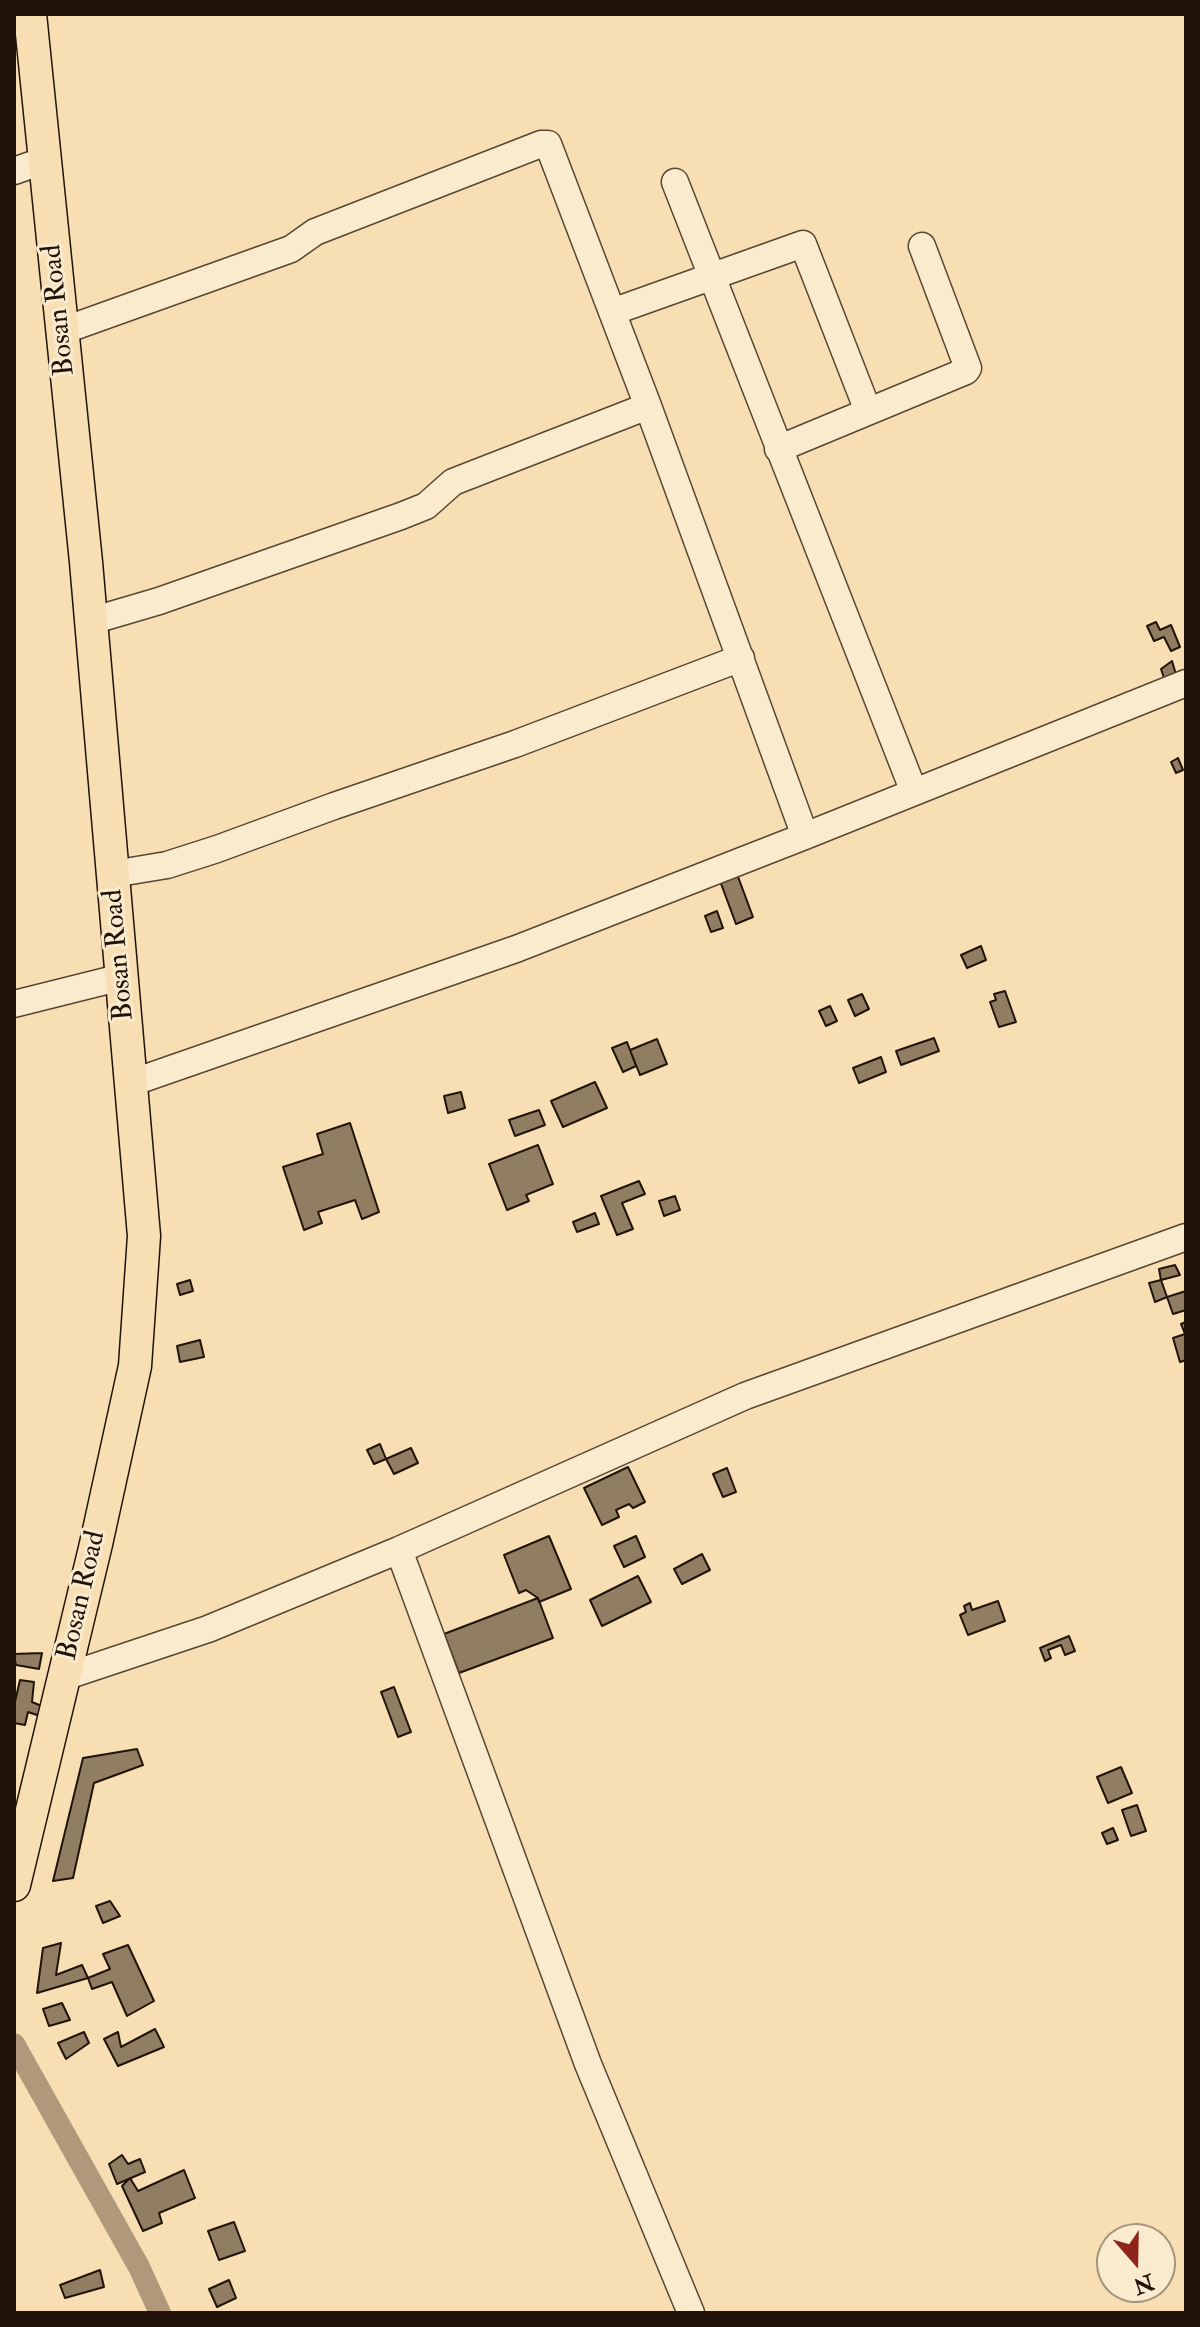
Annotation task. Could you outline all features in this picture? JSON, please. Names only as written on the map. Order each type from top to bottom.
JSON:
[{"type":"main road","name":"Bosan Road","points":[[14,1885],[135,1366],[144,1236],[91,621],[30,14]]},
{"type":"street","points":[[62,331],[291,249],[315,232],[541,144],[548,144],[648,406],[805,836]]},
{"type":"street","points":[[14,171],[45,160]]},
{"type":"street","points":[[675,182],[914,792]]},
{"type":"street","points":[[612,312],[803,244],[868,411]]},
{"type":"street","points":[[778,449],[966,371],[968,368],[922,246]]},
{"type":"street","points":[[91,621],[159,601],[401,516],[426,506],[453,482],[648,406]]},
{"type":"street","points":[[113,874],[167,865],[217,849],[515,744],[741,658]]},
{"type":"street","points":[[131,1083],[516,949],[1186,683]]},
{"type":"street","points":[[14,1004],[122,977]]},
{"type":"street","points":[[64,1677],[208,1629],[399,1550],[745,1396],[1186,1237]]},
{"type":"street","points":[[399,1550],[588,2064],[691,2313]]},
{"type":"building","points":[[1156,622],[1160,630],[1171,625],[1180,647],[1171,651],[1164,637],[1154,641],[1147,626]]},
{"type":"building","points":[[1172,661],[1177,678],[1165,681],[1161,669]]},
{"type":"building","points":[[1178,758],[1183,770],[1176,773],[1171,762]]},
{"type":"building","points":[[737,874],[753,917],[736,924],[720,881]]},
{"type":"building","points":[[717,911],[723,928],[711,932],[705,916]]},
{"type":"building","points":[[981,946],[986,960],[967,968],[961,955]]},
{"type":"building","points":[[1005,991],[1016,1022],[999,1027],[990,1002],[996,1000],[994,994]]},
{"type":"building","points":[[862,994],[869,1009],[855,1016],[848,1000]]},
{"type":"building","points":[[830,1006],[837,1021],[826,1026],[819,1011]]},
{"type":"building","points":[[934,1038],[939,1051],[901,1065],[896,1051]]},
{"type":"building","points":[[657,1039],[667,1064],[640,1075],[630,1050]]},
{"type":"building","points":[[627,1042],[636,1066],[623,1072],[612,1048]]},
{"type":"building","points":[[881,1057],[886,1072],[859,1083],[853,1068]]},
{"type":"building","points":[[595,1082],[607,1108],[563,1127],[551,1101]]},
{"type":"building","points":[[461,1092],[465,1108],[448,1113],[444,1096]]},
{"type":"building","points":[[539,1110],[545,1125],[515,1136],[509,1120]]},
{"type":"building","points":[[350,1123],[379,1212],[362,1219],[355,1200],[318,1212],[322,1223],[304,1230],[283,1167],[323,1154],[317,1134]]},
{"type":"building","points":[[538,1145],[553,1184],[526,1195],[529,1201],[507,1210],[489,1164]]},
{"type":"building","points":[[639,1181],[645,1194],[622,1203],[633,1229],[617,1235],[601,1196]]},
{"type":"building","points":[[675,1196],[680,1210],[664,1216],[659,1201]]},
{"type":"building","points":[[595,1213],[599,1224],[577,1232],[573,1222]]},
{"type":"building","points":[[1175,1265],[1180,1275],[1161,1280],[1159,1269]]},
{"type":"building","points":[[190,1280],[193,1291],[180,1295],[177,1284]]},
{"type":"building","points":[[1161,1280],[1167,1297],[1155,1302],[1149,1283]]},
{"type":"building","points":[[1186,1291],[1186,1310],[1173,1314],[1167,1297]]},
{"type":"building","points":[[1186,1322],[1186,1360],[1180,1362],[1173,1338],[1185,1334],[1181,1324]]},
{"type":"building","points":[[200,1340],[204,1357],[180,1362],[177,1346]]},
{"type":"building","points":[[380,1444],[386,1459],[374,1464],[367,1450]]},
{"type":"building","points":[[411,1448],[418,1463],[394,1474],[386,1459]]},
{"type":"building","points":[[628,1467],[645,1502],[633,1508],[629,1504],[616,1510],[619,1517],[602,1525],[584,1488]]},
{"type":"building","points":[[727,1468],[736,1492],[723,1497],[713,1474]]},
{"type":"building","points":[[549,1536],[571,1589],[539,1602],[526,1590],[519,1593],[504,1555]]},
{"type":"building","points":[[636,1536],[645,1557],[624,1567],[614,1546]]},
{"type":"building","points":[[702,1554],[710,1570],[682,1584],[674,1569]]},
{"type":"building","points":[[638,1576],[651,1602],[602,1626],[590,1600]]},
{"type":"building","points":[[538,1598],[553,1638],[459,1673],[444,1634]]},
{"type":"building","points":[[998,1601],[1005,1621],[968,1635],[960,1615],[966,1612],[964,1606],[970,1603],[972,1610]]},
{"type":"building","points":[[1069,1636],[1075,1651],[1065,1655],[1061,1645],[1048,1650],[1051,1658],[1045,1661],[1040,1648]]},
{"type":"building","points":[[42,1653],[39,1669],[16,1665],[14,1654]]},
{"type":"building","points":[[20,1680],[34,1682],[32,1702],[44,1707],[40,1716],[28,1712],[25,1725],[14,1723]]},
{"type":"building","points":[[394,1687],[411,1732],[398,1737],[381,1692]]},
{"type":"building","points":[[137,1749],[143,1765],[94,1783],[73,1878],[53,1881],[83,1758]]},
{"type":"building","points":[[1121,1767],[1132,1793],[1108,1803],[1097,1777]]},
{"type":"building","points":[[1137,1805],[1146,1831],[1131,1836],[1122,1810]]},
{"type":"building","points":[[1113,1828],[1118,1840],[1107,1844],[1102,1833]]},
{"type":"building","points":[[110,1901],[120,1916],[103,1923],[96,1906]]},
{"type":"building","points":[[61,1943],[56,1975],[82,1965],[88,1978],[37,1993],[43,1948]]},
{"type":"building","points":[[128,1945],[154,2001],[127,2016],[112,1982],[92,1989],[88,1978],[110,1969],[103,1954]]},
{"type":"building","points":[[62,2003],[70,2020],[49,2026],[43,2009]]},
{"type":"building","points":[[155,2029],[164,2047],[118,2066],[104,2039],[118,2032],[121,2047]]},
{"type":"building","points":[[84,2032],[89,2043],[66,2059],[58,2043]]},
{"type":"building","points":[[122,2155],[128,2164],[140,2159],[145,2172],[117,2184],[109,2164]]},
{"type":"building","points":[[184,2170],[195,2198],[159,2213],[162,2223],[143,2231],[122,2186],[130,2178],[138,2191]]},
{"type":"building","points":[[234,2222],[245,2251],[219,2260],[208,2231]]},
{"type":"building","points":[[100,2270],[104,2287],[65,2298],[60,2285]]},
{"type":"building","points":[[229,2280],[236,2298],[217,2307],[209,2289]]},
{"type":"waterway","points":[[14,2044],[139,2267],[160,2313]]}]
